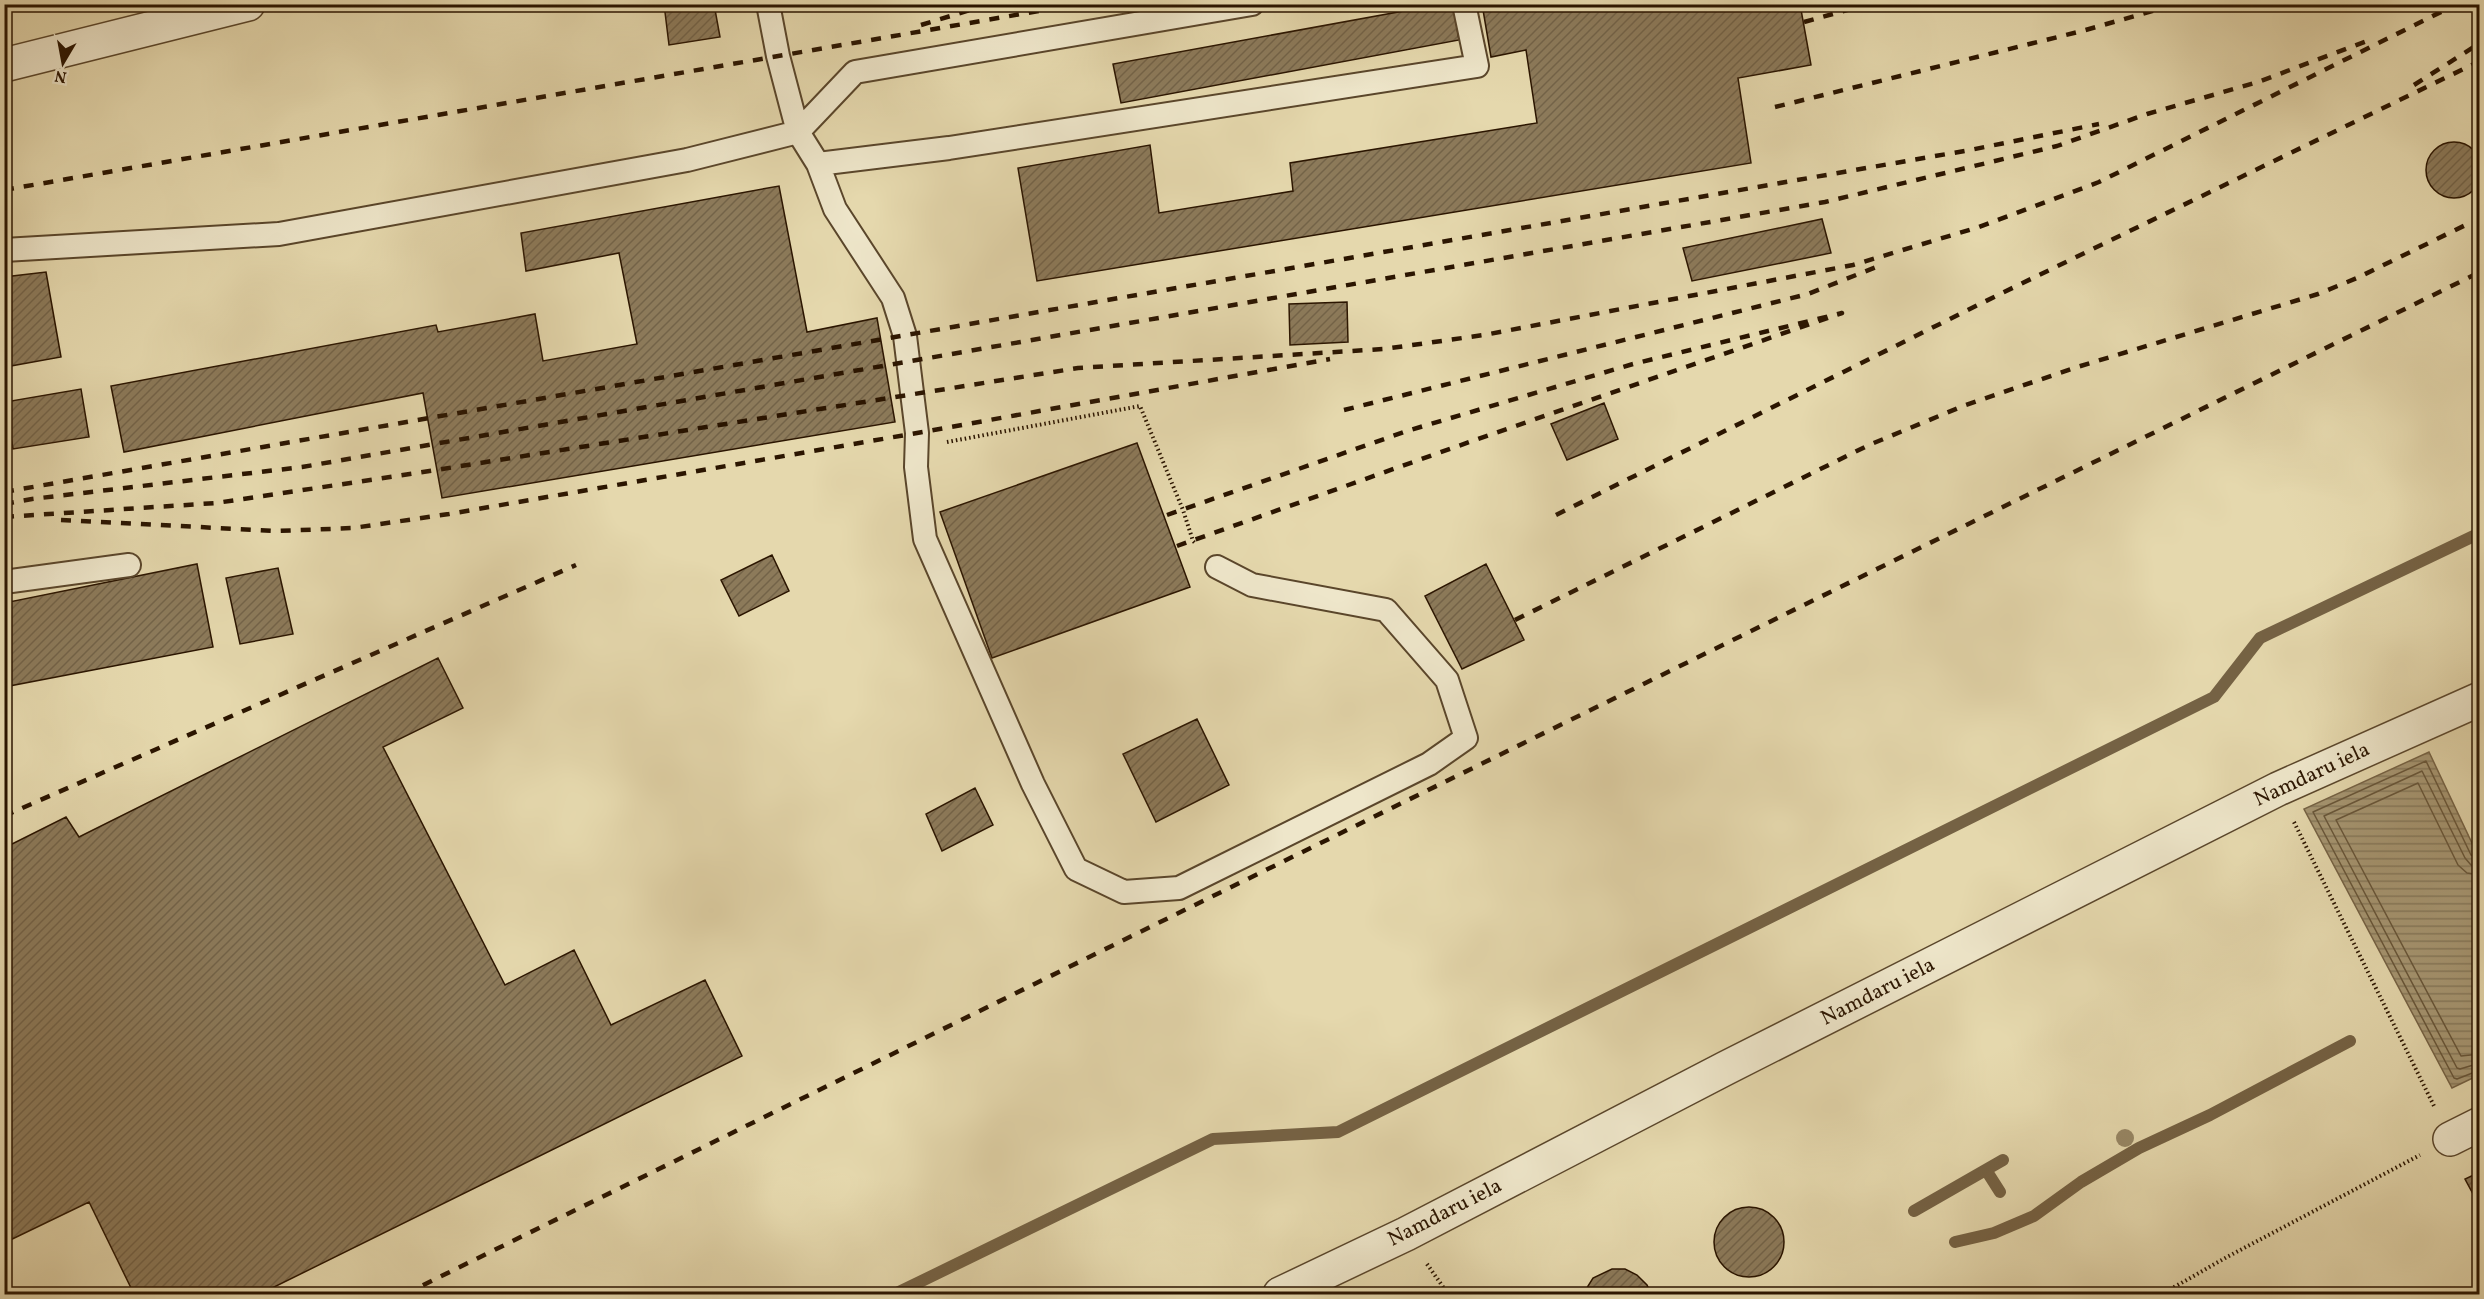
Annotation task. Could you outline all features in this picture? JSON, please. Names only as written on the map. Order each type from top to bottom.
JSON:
[{"type":"street","points":[[4,65],[248,4]]},
{"type":"street","name":"Namdaru iela","points":[[1280,1294],[1406,1234],[1737,1063],[2278,789],[2480,699]]},
{"type":"street","points":[[2450,1139],[2480,1124]]},
{"type":"lane","points":[[768,4],[778,56],[798,132],[818,164],[835,209],[893,298],[905,336],[917,433],[916,467],[925,539],[1033,784],[1076,869],[1124,892],[1179,888],[1429,764],[1466,738],[1447,680],[1386,610],[1252,585],[1217,567]]},
{"type":"lane","points":[[4,250],[279,234],[687,160],[798,132],[855,72],[1252,4]]},
{"type":"lane","points":[[818,164],[949,148],[1476,66],[1464,4]]},
{"type":"lane","points":[[4,582],[129,565]]},
{"type":"path","points":[[917,449],[1140,406],[1183,510],[1193,541],[1217,567]]},
{"type":"path","points":[[2162,1294],[2450,1139],[2278,789]]},
{"type":"water","points":[[2429,752],[2479,858],[2479,1075],[2452,1088],[2304,809]]},
{"type":"building","points":[[664,4],[714,4],[720,37],[669,45]]},
{"type":"building","points":[[1442,4],[1453,4],[1459,40],[1121,103],[1113,64]]},
{"type":"building","points":[[1482,4],[1800,4],[1811,65],[1738,78],[1751,163],[1037,281],[1018,168],[1150,145],[1159,213],[1293,191],[1290,163],[1537,123],[1526,50],[1491,57]]},
{"type":"building","points":[[2454,142],[2465,144],[2474,150],[2480,159],[2482,170],[2480,181],[2474,190],[2465,196],[2454,198],[2443,196],[2434,190],[2428,181],[2426,170],[2428,159],[2434,150],[2443,144]]},
{"type":"building","points":[[779,186],[807,332],[877,318],[895,422],[442,498],[423,393],[124,452],[111,386],[436,325],[438,332],[535,314],[543,361],[637,344],[619,253],[526,271],[521,233]]},
{"type":"building","points":[[1822,219],[1831,253],[1692,281],[1683,248]]},
{"type":"building","points":[[46,272],[61,357],[5,367],[4,277]]},
{"type":"building","points":[[1347,302],[1348,342],[1290,345],[1289,304]]},
{"type":"building","points":[[81,389],[89,437],[13,449],[5,402]]},
{"type":"building","points":[[1604,403],[1618,439],[1567,460],[1551,424]]},
{"type":"building","points":[[1137,443],[1190,587],[992,658],[940,512]]},
{"type":"building","points":[[772,555],[789,591],[739,616],[721,580]]},
{"type":"building","points":[[197,564],[213,647],[4,687],[4,603]]},
{"type":"building","points":[[1486,564],[1524,640],[1462,669],[1425,596]]},
{"type":"building","points":[[278,568],[293,634],[240,644],[226,578]]},
{"type":"building","points":[[438,658],[463,708],[383,747],[505,985],[574,950],[611,1025],[705,980],[742,1056],[260,1294],[134,1294],[89,1202],[4,1243],[4,848],[66,817],[79,837]]},
{"type":"building","points":[[1197,719],[1229,785],[1156,822],[1123,754]]},
{"type":"building","points":[[975,788],[993,825],[942,851],[926,814]]},
{"type":"building","points":[[2480,1172],[2480,1207],[2465,1179]]},
{"type":"building","points":[[1749,1207],[1762,1210],[1774,1217],[1781,1229],[1784,1242],[1781,1255],[1774,1267],[1762,1274],[1749,1277],[1736,1274],[1724,1267],[1717,1255],[1714,1242],[1717,1229],[1724,1217],[1736,1210]]},
{"type":"building","points":[[1612,1269],[1625,1269],[1637,1275],[1647,1285],[1651,1294],[1583,1294],[1593,1278]]},
{"type":"waterway","points":[[895,1294],[1213,1139],[1338,1132],[2214,697],[2260,638],[2480,533]]},
{"type":"waterway","points":[[1955,1242],[1994,1233],[2034,1216],[2081,1182],[2139,1148],[2210,1115],[2350,1041]]},
{"type":"waterway","points":[[1914,1211],[2003,1160]]},
{"type":"waterway","points":[[1986,1170],[2000,1192]]},
{"type":"railway","points":[[921,25],[990,4]]},
{"type":"railway","points":[[4,190],[1079,4]]},
{"type":"railway","points":[[1804,22],[1869,4]]},
{"type":"railway","points":[[1775,107],[2082,31],[2177,4]]},
{"type":"railway","points":[[4,517],[216,503],[1078,368],[1384,349],[1484,335],[1853,265],[1979,227],[2099,182],[2457,4]]},
{"type":"railway","points":[[4,504],[302,467],[1825,202],[2057,146],[2147,114],[2258,82],[2367,41]]},
{"type":"railway","points":[[2414,85],[2480,43]]},
{"type":"railway","points":[[1556,515],[2000,294],[2480,61]]},
{"type":"railway","points":[[4,492],[1970,150],[2099,124]]},
{"type":"railway","points":[[1515,620],[1869,445],[1963,406],[2074,368],[2318,294],[2357,278],[2480,218]]},
{"type":"railway","points":[[1344,410],[1808,294],[1884,264]]},
{"type":"railway","points":[[405,1294],[2480,272]]},
{"type":"railway","points":[[1167,515],[1407,431],[1633,364],[1842,313],[1177,546]]},
{"type":"railway","points":[[61,520],[277,531],[353,528],[449,514],[1330,359]]},
{"type":"railway","points":[[4,816],[576,565]]}]
